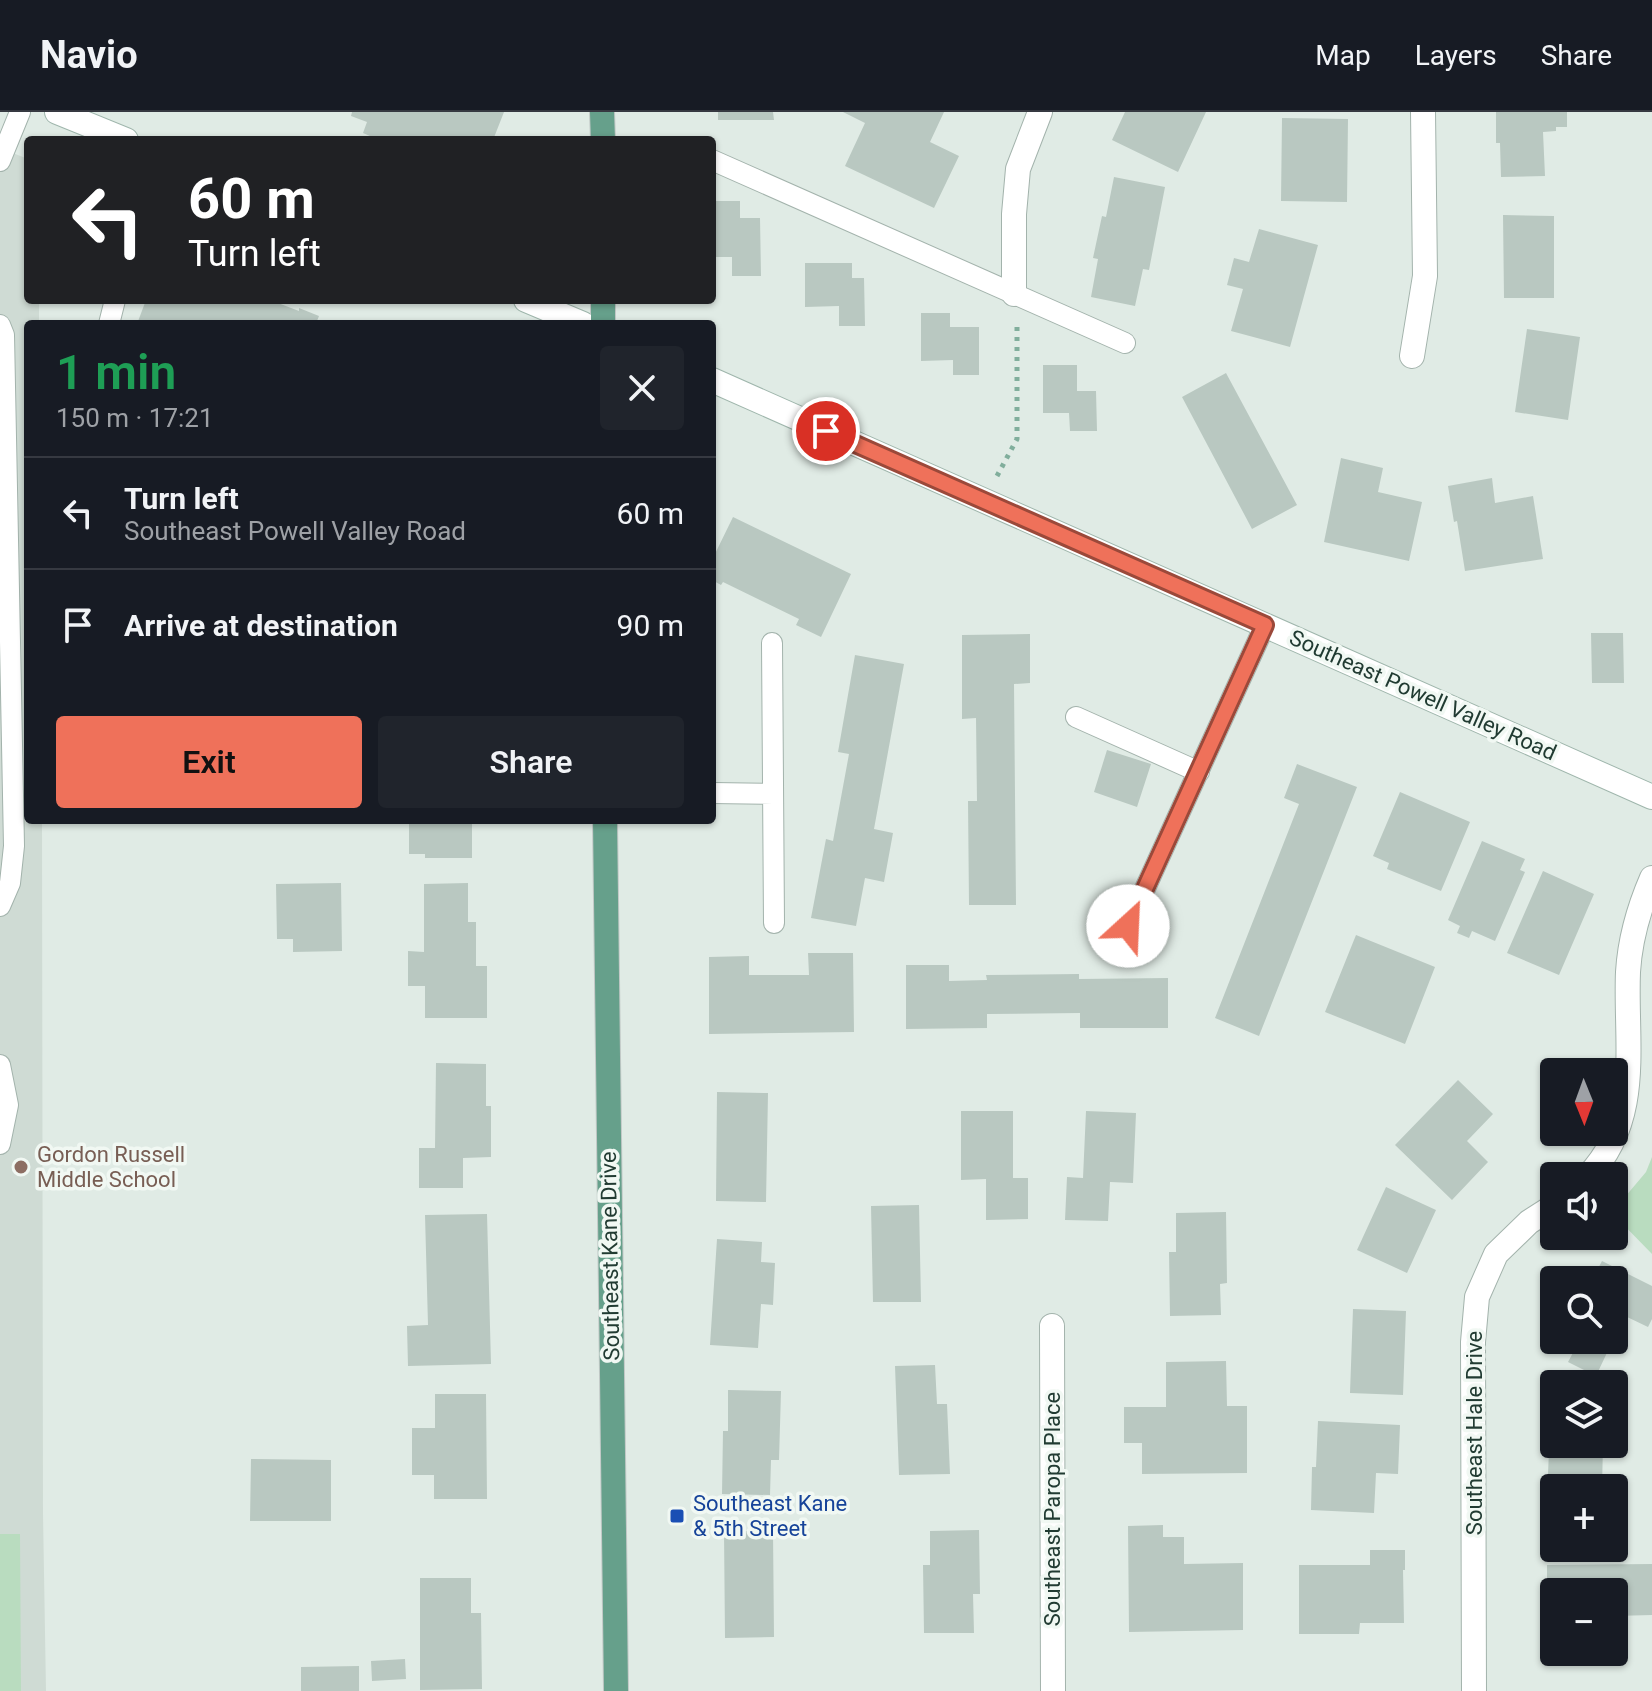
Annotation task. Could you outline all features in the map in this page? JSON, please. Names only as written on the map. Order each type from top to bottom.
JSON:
[{"type":"main road","points":[[602,112],[603,136]]},
{"type":"main road","name":"Southeast Kane Drive","points":[[605,824],[616,1691]]},
{"type":"street","points":[[57,112],[116,136]]},
{"type":"street","points":[[1024,299],[1014,214],[1018,169],[1040,112]]},
{"type":"street","points":[[1412,356],[1425,276],[1423,112]]},
{"type":"street","points":[[536,304],[574,320]]},
{"type":"street","name":"Southeast Powell Valley Road","points":[[716,382],[1652,797]]},
{"type":"street","points":[[1600,1162],[1619,1127],[1629,1081],[1628,971],[1633,933],[1652,878]]},
{"type":"street","name":"Southeast Hale Drive","points":[[1474,1691],[1473,1342],[1477,1297],[1496,1254],[1540,1215]]},
{"type":"street","name":"Southeast Paropa Place","points":[[1052,1326],[1053,1691]]},
{"type":"lane","points":[[0,161],[20,112]]},
{"type":"lane","points":[[716,162],[1125,343]]},
{"type":"lane","points":[[0,325],[4,335],[14,846],[10,883],[0,906]]},
{"type":"lane","points":[[1128,926],[1265,625]]},
{"type":"lane","points":[[772,643],[774,923]]},
{"type":"lane","points":[[1076,717],[1199,772]]},
{"type":"lane","points":[[716,793],[773,794]]},
{"type":"lane","points":[[0,1065],[8,1105],[0,1144]]},
{"type":"path","points":[[984,501],[1017,439],[1016,318],[1024,299]]},
{"type":"shaded area","name":"Gordon Russell Middle School","points":[[0,148],[24,157],[24,304],[39,304],[39,320],[24,320],[24,824],[42,824],[46,1691],[0,1691]]},
{"type":"green space","points":[[1652,1157],[1652,1254],[1628,1229],[1628,1193],[1646,1172]]},
{"type":"green space","points":[[0,1534],[20,1534],[21,1691],[0,1691]]},
{"type":"building","points":[[352,112],[504,112],[495,136],[370,136],[363,133],[367,122],[351,116]]},
{"type":"building","points":[[718,112],[773,112],[774,120],[718,120]]},
{"type":"building","points":[[843,112],[944,112],[930,142],[959,156],[934,208],[845,166],[865,123]]},
{"type":"building","points":[[1125,112],[1206,112],[1178,172],[1112,140]]},
{"type":"building","points":[[1496,112],[1567,112],[1567,127],[1543,132],[1545,176],[1501,177]]},
{"type":"building","points":[[1282,118],[1348,119],[1347,202],[1281,201]]},
{"type":"building","points":[[1114,177],[1165,187],[1149,270],[1143,269],[1135,306],[1091,297],[1098,259],[1093,258]]},
{"type":"building","points":[[716,201],[740,201],[740,218],[760,218],[761,276],[732,276],[732,257],[716,257]]},
{"type":"building","points":[[1503,215],[1554,216],[1554,298],[1504,298]]},
{"type":"building","points":[[1259,229],[1318,245],[1290,347],[1231,331],[1243,289],[1227,285],[1234,258],[1249,262]]},
{"type":"building","points":[[805,263],[852,263],[852,278],[864,278],[865,326],[839,326],[839,306],[805,307]]},
{"type":"building","points":[[144,304],[281,304],[319,316],[317,320],[138,320]]},
{"type":"building","points":[[921,313],[950,313],[950,327],[979,327],[979,375],[953,375],[953,360],[921,361]]},
{"type":"building","points":[[1527,329],[1580,337],[1568,420],[1515,412]]},
{"type":"building","points":[[1043,365],[1077,365],[1077,391],[1096,391],[1097,431],[1070,431],[1069,413],[1043,413]]},
{"type":"building","points":[[1226,373],[1297,505],[1252,529],[1182,397]]},
{"type":"building","points":[[1341,458],[1383,468],[1378,492],[1422,502],[1409,561],[1324,542]]},
{"type":"building","points":[[1492,478],[1495,503],[1533,496],[1543,559],[1465,571],[1448,486]]},
{"type":"building","points":[[733,517],[851,574],[821,637],[796,625],[799,619],[723,582],[721,585],[716,582],[716,552]]},
{"type":"building","points":[[1591,633],[1623,633],[1624,683],[1592,683]]},
{"type":"building","points":[[1030,634],[1030,683],[1014,684],[1016,905],[969,905],[968,801],[977,801],[976,718],[962,719],[962,635]]},
{"type":"building","points":[[855,655],[904,664],[874,829],[893,833],[884,882],[865,878],[856,926],[811,918],[826,839],[833,841],[849,754],[838,752]]},
{"type":"building","points":[[1107,750],[1151,764],[1137,807],[1094,792]]},
{"type":"building","points":[[1297,764],[1357,787],[1259,1036],[1215,1018],[1299,804],[1284,798]]},
{"type":"building","points":[[1400,792],[1470,822],[1441,891],[1387,869],[1389,863],[1373,856]]},
{"type":"building","points":[[409,824],[472,824],[472,858],[425,858],[425,854],[409,854]]},
{"type":"building","points":[[1482,841],[1525,859],[1520,870],[1525,872],[1495,941],[1472,931],[1469,938],[1457,933],[1460,926],[1448,920]]},
{"type":"building","points":[[1543,871],[1594,894],[1559,975],[1507,953]]},
{"type":"building","points":[[341,883],[342,951],[293,952],[293,939],[277,939],[276,884]]},
{"type":"building","points":[[468,883],[468,922],[476,922],[476,966],[487,966],[487,1018],[425,1018],[425,986],[408,986],[408,951],[424,952],[424,884]]},
{"type":"building","points":[[1356,935],[1435,967],[1405,1044],[1325,1012]]},
{"type":"building","points":[[808,953],[853,953],[854,1032],[709,1034],[709,957],[749,956],[749,975],[809,975]]},
{"type":"building","points":[[906,965],[949,965],[949,981],[987,980],[986,975],[1079,974],[1079,979],[1168,978],[1168,1028],[1080,1028],[1080,1013],[987,1014],[987,1028],[906,1029]]},
{"type":"building","points":[[436,1063],[486,1064],[486,1106],[491,1106],[491,1157],[463,1158],[463,1188],[419,1188],[419,1148],[435,1148]]},
{"type":"building","points":[[1458,1080],[1493,1114],[1467,1141],[1488,1162],[1452,1200],[1395,1145]]},
{"type":"building","points":[[717,1092],[768,1093],[766,1202],[716,1201]]},
{"type":"building","points":[[961,1111],[1013,1111],[1013,1178],[1028,1178],[1028,1219],[986,1220],[986,1179],[961,1180]]},
{"type":"building","points":[[1086,1111],[1136,1113],[1133,1183],[1110,1182],[1108,1221],[1065,1220],[1067,1177],[1083,1178]]},
{"type":"building","points":[[1386,1187],[1436,1210],[1407,1273],[1357,1250]]},
{"type":"building","points":[[919,1205],[921,1302],[873,1302],[871,1206]]},
{"type":"building","points":[[1226,1212],[1227,1283],[1220,1284],[1221,1315],[1170,1316],[1169,1252],[1176,1252],[1176,1213]]},
{"type":"building","points":[[487,1214],[491,1364],[408,1366],[407,1326],[428,1325],[425,1215]]},
{"type":"building","points":[[717,1239],[762,1242],[761,1262],[775,1263],[773,1305],[761,1304],[758,1348],[710,1345]]},
{"type":"building","points":[[1628,1274],[1652,1286],[1652,1319],[1648,1327],[1628,1317]]},
{"type":"building","points":[[1353,1309],[1406,1311],[1403,1395],[1350,1393]]},
{"type":"building","points":[[1572,1354],[1606,1354],[1599,1370],[1584,1370],[1568,1362]]},
{"type":"building","points":[[1226,1361],[1227,1406],[1247,1406],[1247,1473],[1142,1474],[1142,1443],[1124,1443],[1124,1407],[1166,1407],[1166,1362]]},
{"type":"building","points":[[935,1365],[937,1404],[947,1404],[950,1474],[899,1475],[895,1366]]},
{"type":"building","points":[[728,1390],[781,1391],[779,1460],[771,1460],[770,1495],[722,1494],[723,1431],[728,1431]]},
{"type":"building","points":[[435,1394],[486,1394],[487,1499],[434,1499],[434,1475],[412,1475],[412,1428],[435,1428]]},
{"type":"building","points":[[1318,1421],[1400,1425],[1398,1474],[1376,1473],[1374,1513],[1311,1510]]},
{"type":"building","points":[[1549,1458],[1603,1458],[1602,1474],[1548,1474]]},
{"type":"building","points":[[251,1459],[331,1460],[331,1521],[250,1521]]},
{"type":"building","points":[[1163,1525],[1163,1537],[1184,1537],[1184,1564],[1243,1563],[1243,1630],[1129,1632],[1128,1526]]},
{"type":"building","points":[[979,1530],[980,1594],[973,1594],[974,1633],[924,1633],[923,1565],[930,1565],[930,1531]]},
{"type":"building","points":[[724,1531],[773,1531],[774,1637],[725,1638]]},
{"type":"building","points":[[1370,1550],[1405,1550],[1404,1623],[1360,1623],[1359,1634],[1299,1634],[1299,1565],[1370,1565]]},
{"type":"building","points":[[1652,1564],[1652,1615],[1628,1616],[1628,1578],[1547,1578],[1547,1565]]},
{"type":"building","points":[[420,1578],[471,1578],[471,1613],[481,1613],[482,1689],[420,1690]]},
{"type":"building","points":[[405,1659],[406,1679],[372,1681],[371,1661]]},
{"type":"building","points":[[359,1666],[359,1691],[301,1691],[301,1667]]},
{"type":"place","name":"Gordon Russell Middle School","points":[[21,1167]]},
{"type":"place","name":"Southeast Kane & 5th Street","points":[[677,1516]]},
{"type":"route","points":[[826,431],[1265,625],[1128,926]]}]
